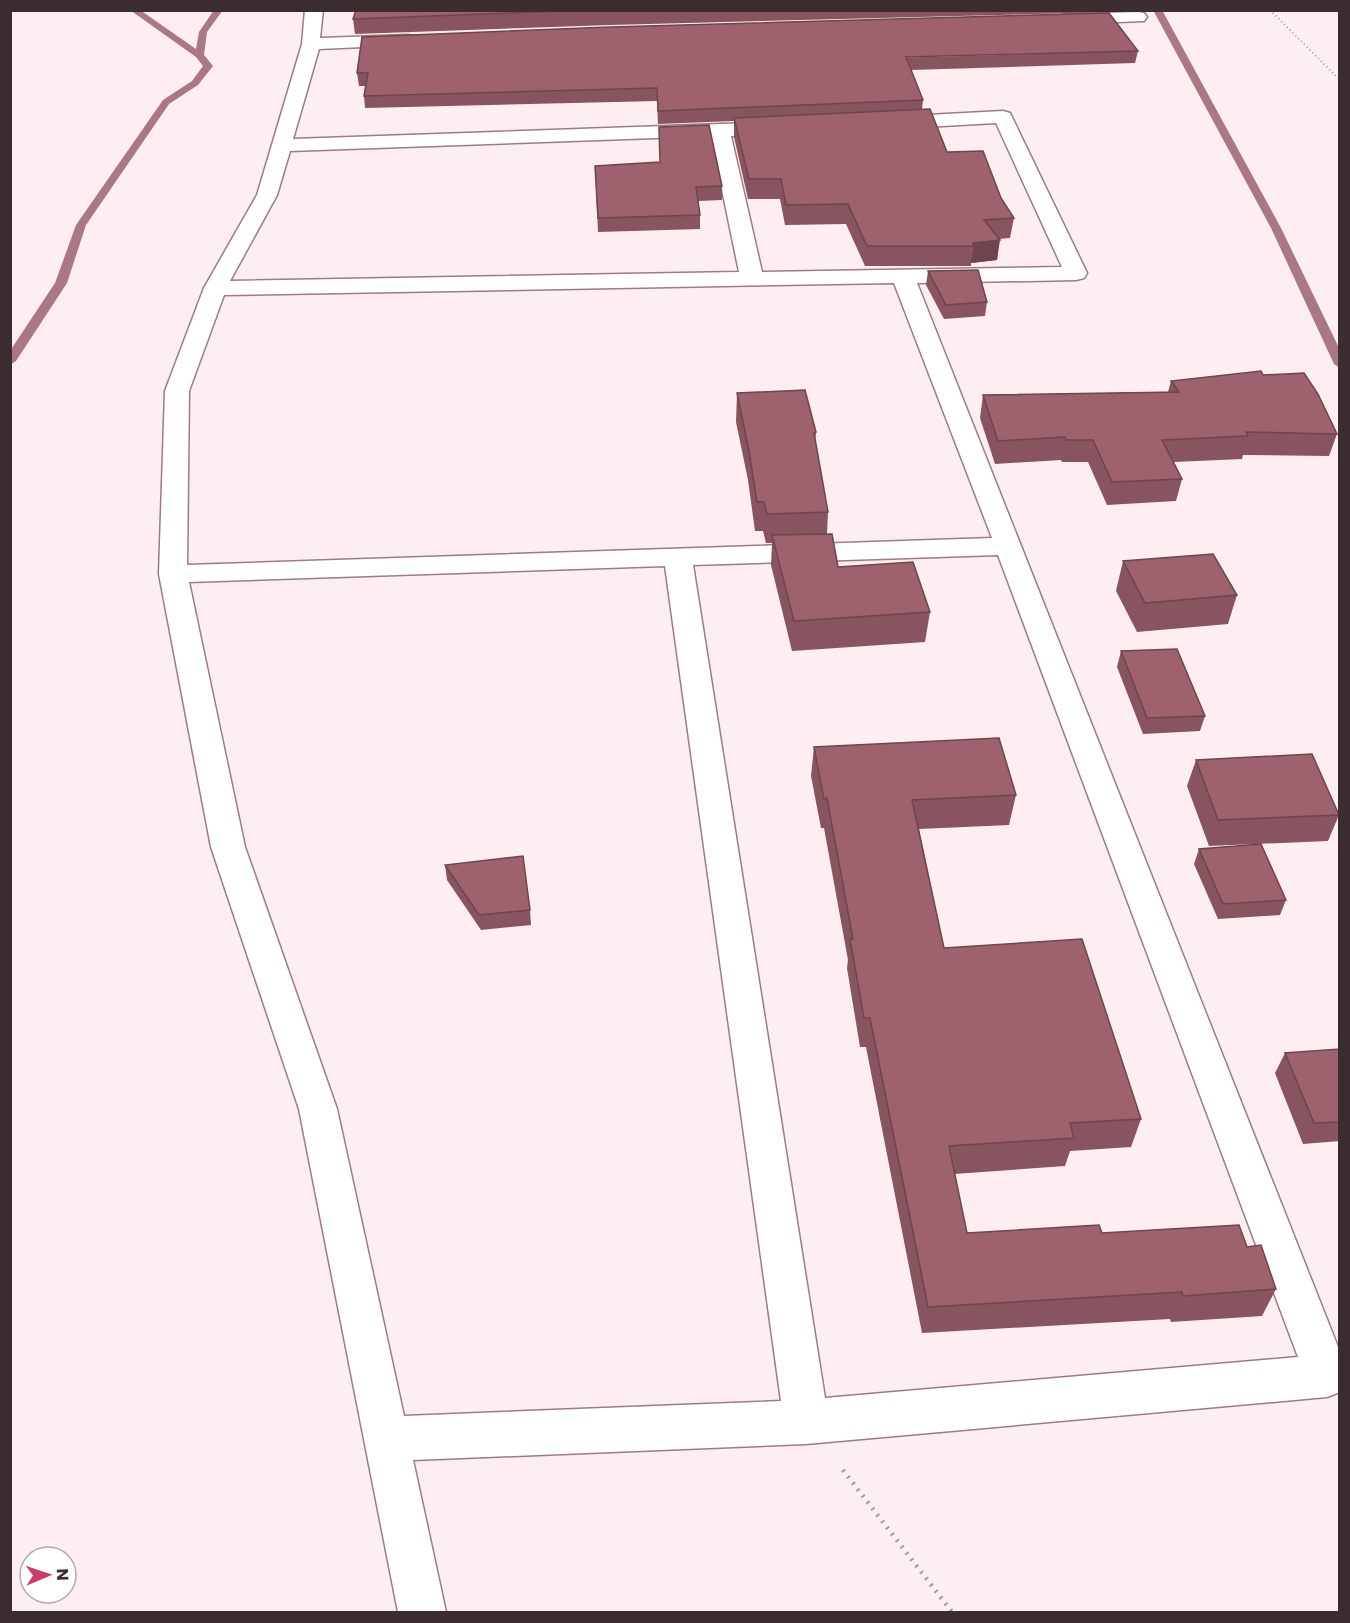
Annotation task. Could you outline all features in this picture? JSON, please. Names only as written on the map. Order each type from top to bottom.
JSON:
[{"type":"street","points":[[314,10],[311,44],[267,195],[215,288],[177,391],[173,574],[228,847],[318,1109],[422,1612]]},
{"type":"street","points":[[1056,19],[1138,17]]},
{"type":"street","points":[[311,44],[431,39]]},
{"type":"street","points":[[215,288],[1076,273],[1003,117],[873,123]]},
{"type":"street","points":[[281,145],[802,126]]},
{"type":"street","points":[[720,130],[752,279]]},
{"type":"street","points":[[386,1439],[806,1422],[1326,1376],[1009,546],[903,276]]},
{"type":"street","points":[[173,574],[1009,546]]},
{"type":"street","points":[[678,557],[806,1422]]},
{"type":"path","points":[[1270,10],[1340,80]]},
{"type":"path","points":[[806,1422],[952,1612]]},
{"type":"building","points":[[356,10],[586,10],[353,19]]},
{"type":"building","points":[[1109,13],[1138,51],[906,57],[923,100],[658,111],[657,88],[364,96],[368,73],[357,73],[362,37],[610,27]]},
{"type":"building","points":[[930,109],[947,152],[983,151],[1001,198],[1014,218],[984,220],[1000,240],[973,243],[974,246],[867,246],[848,204],[786,205],[781,179],[749,179],[734,118]]},
{"type":"building","points":[[709,125],[722,186],[696,187],[700,215],[598,218],[595,166],[660,162],[659,127]]},
{"type":"building","points":[[978,270],[987,302],[946,305],[928,271]]},
{"type":"building","points":[[1261,371],[1263,375],[1304,373],[1318,394],[1337,434],[1246,432],[1248,436],[1162,440],[1182,479],[1112,482],[1093,440],[1066,440],[1065,437],[998,441],[983,395],[1179,392],[1171,381]]},
{"type":"building","points":[[805,390],[816,432],[814,433],[828,512],[767,514],[764,502],[757,502],[737,393]]},
{"type":"building","points":[[832,534],[838,567],[913,562],[930,612],[794,621],[772,535]]},
{"type":"building","points":[[1213,554],[1237,595],[1145,603],[1123,561]]},
{"type":"building","points":[[1177,649],[1205,716],[1147,718],[1121,651]]},
{"type":"building","points":[[999,738],[1016,795],[912,800],[944,948],[1082,939],[1141,1119],[1070,1123],[1074,1138],[949,1146],[967,1233],[1099,1225],[1102,1233],[1239,1225],[1247,1247],[1261,1245],[1276,1289],[1183,1296],[1182,1292],[928,1307],[870,1018],[864,1018],[850,939],[853,939],[827,798],[824,799],[814,747]]},
{"type":"building","points":[[1312,754],[1339,815],[1218,820],[1196,760]]},
{"type":"building","points":[[1261,844],[1286,900],[1223,904],[1199,849]]},
{"type":"building","points":[[523,856],[530,910],[479,915],[445,865]]},
{"type":"building","points":[[1340,1049],[1340,1122],[1314,1123],[1285,1053]]},
{"type":"waterway","points":[[134,10],[199,55]]},
{"type":"waterway","points":[[199,55],[203,32],[219,10]]},
{"type":"waterway","points":[[1157,10],[1276,228],[1340,364]]},
{"type":"waterway","points":[[10,361],[61,283],[81,225],[166,102],[195,83],[208,66],[199,55]]}]
